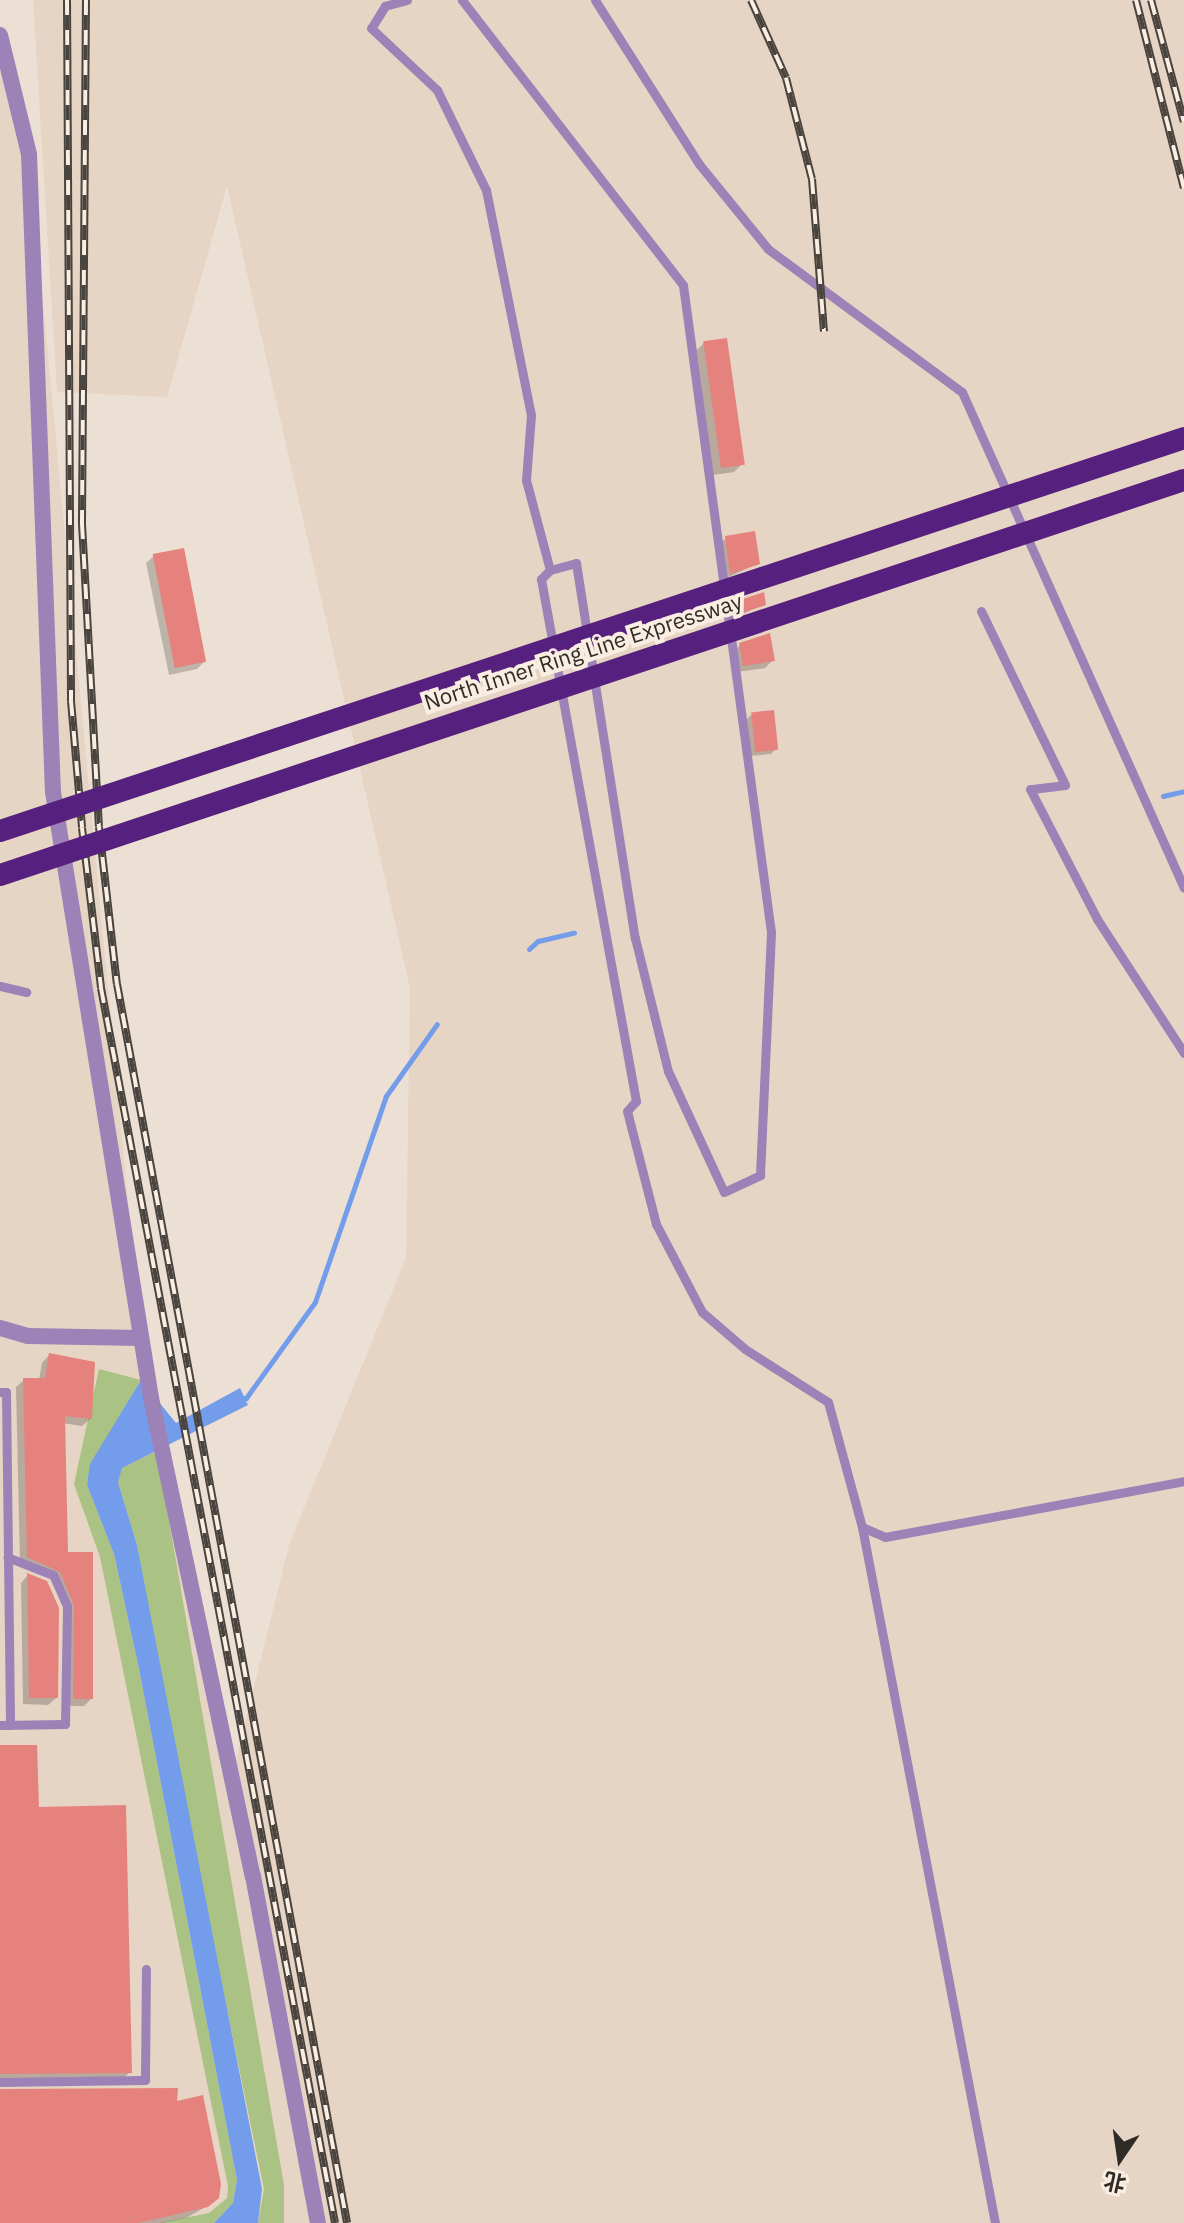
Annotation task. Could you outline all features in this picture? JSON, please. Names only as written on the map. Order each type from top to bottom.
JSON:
[{"type":"highway","name":"North Inner Ring Line Expressway","points":[[0,831],[1184,438]]},
{"type":"highway","name":"North Inner Ring Line Expressway","points":[[0,875],[1184,480]]},
{"type":"street","points":[[0,35],[29,154],[53,792],[141,1338],[253,1876],[318,2223]]},
{"type":"street","points":[[0,1328],[28,1336],[141,1338]]},
{"type":"lane","points":[[407,0],[385,6],[371,28],[437,90],[486,190],[531,415],[526,480],[550,570]]},
{"type":"lane","points":[[462,0],[683,285],[771,932],[760,1175],[724,1192],[668,1071],[635,938],[576,563],[550,570],[541,579],[636,1101],[627,1111],[656,1224],[702,1312],[745,1349],[828,1402],[862,1527],[995,2223]]},
{"type":"lane","points":[[595,0],[699,164],[768,249],[962,392],[1184,888]]},
{"type":"lane","points":[[981,611],[1065,785],[1030,789],[1097,919],[1184,1053]]},
{"type":"lane","points":[[0,986],[26,992]]},
{"type":"lane","points":[[2,1390],[7,1557],[5,1725],[65,1724],[67,1606],[53,1575],[7,1557]]},
{"type":"lane","points":[[862,1527],[885,1537],[1184,1481]]},
{"type":"lane","points":[[0,2082],[145,2080],[146,1969]]},
{"type":"shaded area","points":[[33,0],[1184,0],[1184,2223],[0,2223],[0,35],[29,154],[141,1338],[230,1785],[289,1545],[406,1258],[410,988],[227,186],[167,397],[57,392]]},
{"type":"green space","points":[[99,1369],[141,1380],[91,1464],[87,1485],[114,1554],[139,1669],[237,2180],[233,2203],[214,2223],[159,2223],[209,2213],[227,2198],[228,2186],[100,1557],[74,1484]]},
{"type":"green space","points":[[157,1451],[284,2185],[284,2223],[258,2223],[264,2189],[169,1728],[137,1545],[118,1482],[121,1468]]},
{"type":"water","points":[[141,1380],[176,1423],[240,1388],[248,1405],[122,1468],[118,1482],[137,1545],[262,2189],[258,2223],[214,2223],[233,2203],[237,2180],[139,1669],[114,1554],[87,1485],[90,1464]]},
{"type":"building","points":[[727,338],[745,465],[721,468],[703,341]]},
{"type":"building","points":[[755,531],[760,564],[730,574],[725,536]]},
{"type":"building","points":[[184,548],[206,662],[175,668],[153,554]]},
{"type":"building","points":[[764,592],[766,605],[735,615],[734,602]]},
{"type":"building","points":[[770,633],[775,661],[743,666],[739,643]]},
{"type":"building","points":[[774,710],[778,750],[755,752],[751,712]]},
{"type":"building","points":[[49,1353],[95,1362],[92,1419],[65,1416],[68,1552],[93,1552],[93,1699],[73,1699],[74,1605],[60,1572],[27,1557],[23,1378],[45,1378]]},
{"type":"building","points":[[27,1573],[47,1581],[59,1608],[58,1698],[29,1698]]},
{"type":"building","points":[[0,1745],[37,1745],[39,1807],[126,1805],[132,2073],[0,2074]]},
{"type":"building","points":[[178,2088],[177,2101],[203,2095],[221,2184],[219,2198],[208,2207],[138,2223],[0,2223],[0,2089]]},
{"type":"waterway","points":[[1163,796],[1184,791]]},
{"type":"waterway","points":[[529,949],[538,941],[574,933]]},
{"type":"waterway","points":[[239,1398],[246,1398],[315,1302],[386,1096],[437,1024]]},
{"type":"railway","points":[[67,0],[71,701],[101,988],[335,2223]]},
{"type":"railway","points":[[86,0],[82,524],[99,827],[117,984],[347,2223]]},
{"type":"railway","points":[[751,0],[786,78],[812,179],[824,332]]},
{"type":"railway","points":[[1136,0],[1184,188]]},
{"type":"railway","points":[[1151,0],[1184,122]]}]
